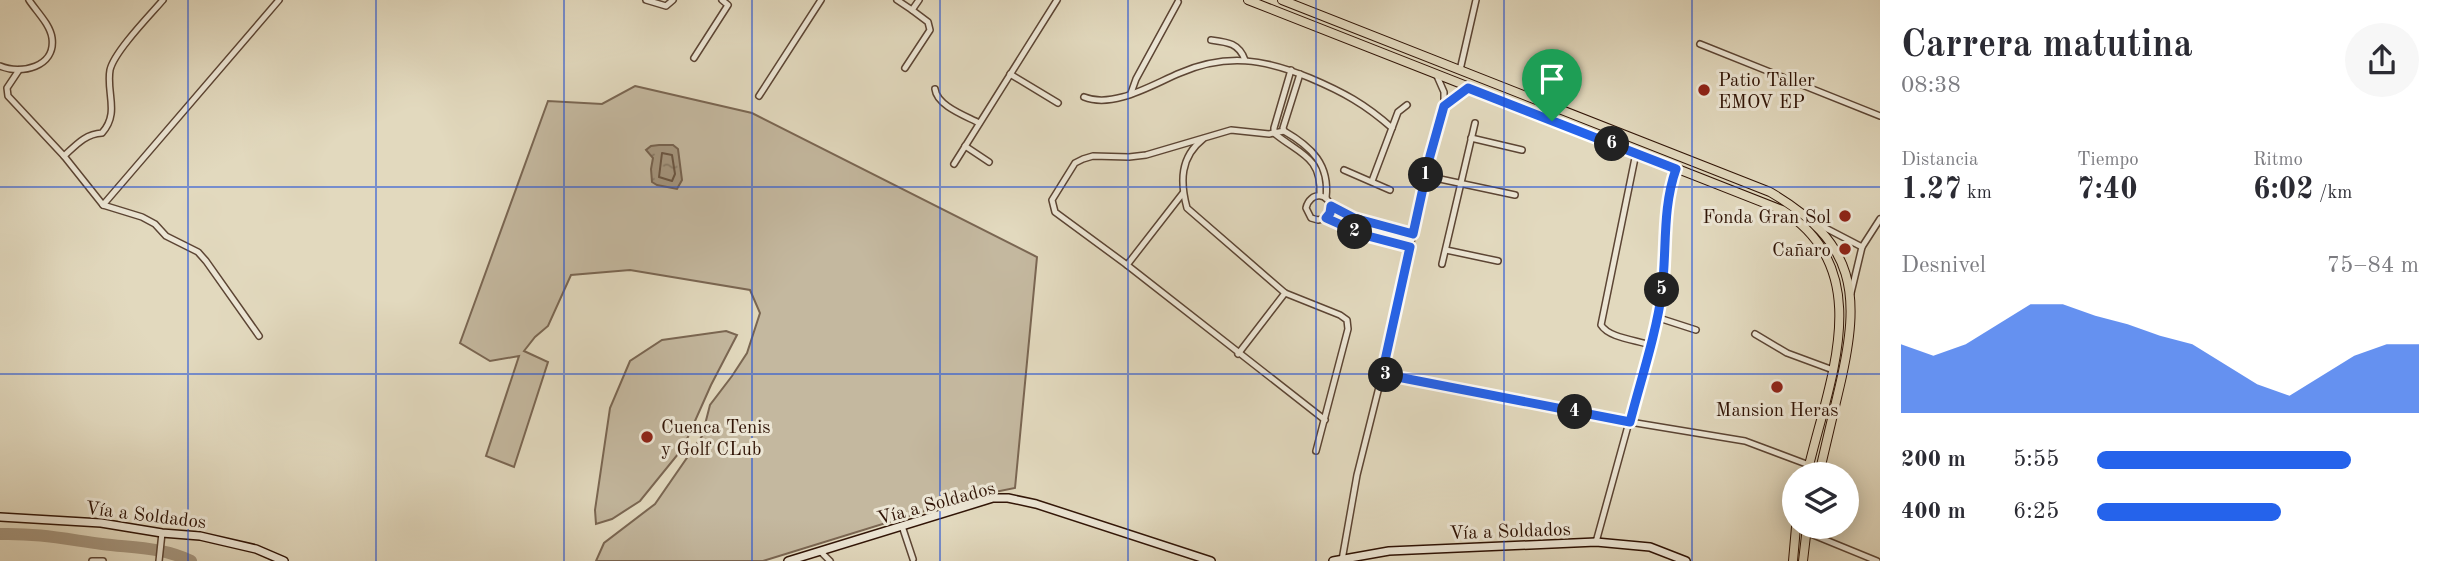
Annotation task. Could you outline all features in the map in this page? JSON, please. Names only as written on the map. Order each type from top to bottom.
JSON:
[{"type":"main road","points":[[1248,0],[1782,210],[1805,227],[1823,246],[1833,266],[1841,294],[1842,310],[1842,327],[1833,370],[1810,462]]},
{"type":"main road","points":[[1282,0],[1770,192],[1811,220],[1834,249],[1847,275],[1851,293],[1851,323],[1846,360],[1822,462]]},
{"type":"main road","points":[[1686,173],[1693,161]]},
{"type":"main road","points":[[1793,561],[1795,539]]},
{"type":"main road","points":[[1803,561],[1805,539]]},
{"type":"street","points":[[0,66],[19,70],[43,63],[49,55],[52,42],[50,31],[29,0]]},
{"type":"street","points":[[64,156],[82,139],[102,132],[108,125],[112,110],[110,71],[115,57],[163,0]]},
{"type":"street","points":[[103,205],[279,0]]},
{"type":"street","points":[[646,0],[666,6],[673,0]]},
{"type":"street","points":[[694,58],[728,5],[722,0]]},
{"type":"street","points":[[759,96],[821,0]]},
{"type":"street","points":[[897,0],[931,26],[905,68]]},
{"type":"street","points":[[912,10],[919,0]]},
{"type":"street","points":[[954,164],[1057,0]]},
{"type":"street","points":[[1460,70],[1476,0]]},
{"type":"street","points":[[1131,93],[1178,2]]},
{"type":"street","points":[[1211,40],[1236,46],[1242,51],[1245,60]]},
{"type":"street","points":[[1700,44],[1880,116]]},
{"type":"street","points":[[1084,97],[1102,100],[1131,93],[1205,65],[1245,60],[1267,62],[1345,93],[1369,108],[1392,128]]},
{"type":"street","points":[[19,70],[6,93],[64,156],[103,205],[142,217],[155,224],[166,236],[198,253],[259,336]]},
{"type":"street","points":[[1274,133],[1291,70]]},
{"type":"street","points":[[1010,74],[1058,103]]},
{"type":"street","points":[[1284,131],[1285,118],[1300,74]]},
{"type":"street","points":[[1337,560],[1444,106],[1444,92],[1437,76]]},
{"type":"street","points":[[1444,106],[1468,88]]},
{"type":"street","points":[[935,89],[940,100],[979,123]]},
{"type":"street","points":[[1372,181],[1398,113],[1407,105]]},
{"type":"street","points":[[1442,264],[1475,123]]},
{"type":"street","points":[[1323,197],[1327,178],[1324,167],[1306,145],[1284,131],[1262,134],[1231,130],[1146,155],[1129,158],[1093,156],[1083,159],[1075,163],[1052,200],[1055,212],[1325,420]]},
{"type":"street","points":[[1274,133],[1313,162],[1323,197],[1331,206],[1354,218],[1413,234]]},
{"type":"street","points":[[1205,137],[1194,146],[1185,164],[1182,177],[1187,208],[1285,293],[1348,320],[1348,329],[1316,451]]},
{"type":"street","points":[[1471,138],[1522,150]]},
{"type":"street","points":[[965,146],[989,162]]},
{"type":"street","points":[[1636,153],[1601,325],[1610,333],[1650,345]]},
{"type":"street","points":[[1596,542],[1658,320],[1664,222],[1669,190],[1676,169]]},
{"type":"street","points":[[1344,170],[1390,190]]},
{"type":"street","points":[[1426,176],[1515,195]]},
{"type":"street","points":[[1126,265],[1183,193]]},
{"type":"street","points":[[1323,197],[1313,197],[1308,201],[1307,212],[1315,220],[1326,218],[1364,235],[1410,247]]},
{"type":"street","points":[[1326,218],[1331,206]]},
{"type":"street","points":[[1851,293],[1862,247],[1880,219]]},
{"type":"street","points":[[1811,220],[1862,247]]},
{"type":"street","points":[[1446,250],[1498,261]]},
{"type":"street","points":[[1238,354],[1285,293]]},
{"type":"street","points":[[1658,320],[1696,330]]},
{"type":"street","points":[[1755,334],[1787,353],[1833,370]]},
{"type":"street","points":[[1382,374],[1630,422],[1745,441],[1801,462]]},
{"type":"street","name":"Vía a Soldados","points":[[788,561],[993,498],[1008,498],[1035,504],[1212,561]]},
{"type":"street","name":"Vía a Soldados","points":[[0,517],[101,523],[162,538],[200,536],[256,549],[284,561]]},
{"type":"street","points":[[902,526],[913,559]]},
{"type":"street","points":[[160,559],[162,538]]},
{"type":"street","points":[[1828,539],[1877,561]]},
{"type":"street","name":"Vía a Soldados","points":[[1337,560],[1389,551],[1596,542],[1650,547],[1686,561]]},
{"type":"street","points":[[821,552],[830,561]]},
{"type":"street","points":[[92,561],[103,561]]},
{"type":"shaded area","name":"Cuenca Tenis y Golf CLub","points":[[635,86],[752,113],[1037,257],[1015,488],[970,497],[763,561],[596,561],[604,543],[655,504],[702,436],[710,405],[747,353],[760,313],[750,290],[630,270],[571,275],[548,326],[524,351],[548,362],[514,467],[486,456],[519,356],[490,361],[460,343],[548,101],[602,104]]},
{"type":"shaded area","name":"Cuenca Tenis y Golf CLub","points":[[726,331],[737,335],[683,448],[640,501],[612,519],[596,524],[595,510],[610,408],[630,361],[662,340]]},
{"type":"water","points":[[659,145],[673,145],[678,149],[682,180],[677,189],[652,182],[653,158],[646,150]]},
{"type":"waterway","points":[[0,534],[39,535],[147,549],[191,561]]},
{"type":"place","name":"Patio Taller EMOV EP","points":[[1704,90]]},
{"type":"place","name":"Fonda Gran Sol","points":[[1845,216]]},
{"type":"place","name":"Cañaro","points":[[1845,249]]},
{"type":"place","name":"Mansion Heras","points":[[1777,387]]},
{"type":"place","name":"Cuenca Tenis y Golf CLub","points":[[647,437]]},
{"type":"route","points":[[1468,88],[1552,121],[1676,169],[1669,190],[1664,222],[1658,320],[1630,422],[1382,374],[1410,247],[1346,229],[1326,218],[1331,206],[1354,218],[1413,234],[1444,106],[1468,88]]}]
